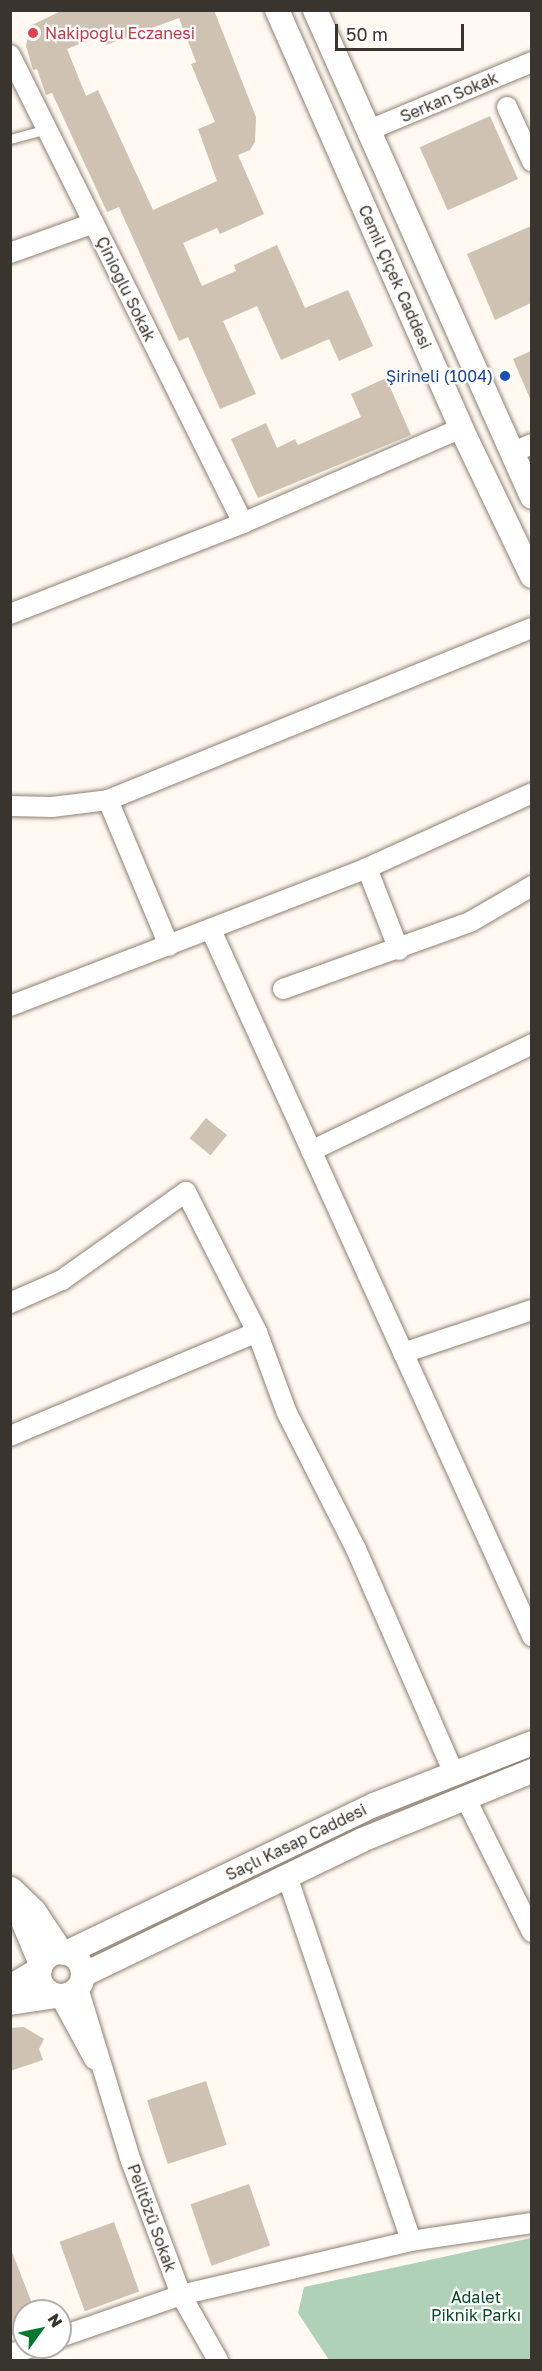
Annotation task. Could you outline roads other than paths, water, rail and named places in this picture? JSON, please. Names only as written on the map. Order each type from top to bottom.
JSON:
[{"type":"street","name":"Cemil Çiçek Caddesi","points":[[277,10],[461,428],[531,576]]},
{"type":"street","name":"Cemil Çiçek Caddesi","points":[[315,10],[368,131],[521,449],[531,497]]},
{"type":"street","name":"Çinioğlu Sokak","points":[[10,55],[243,523]]},
{"type":"street","name":"Serkan Sokak","points":[[368,131],[531,62]]},
{"type":"street","points":[[507,107],[531,161]]},
{"type":"street","points":[[10,254],[94,223]]},
{"type":"street","points":[[10,614],[243,523],[461,428]]},
{"type":"street","points":[[10,806],[52,807],[108,800],[531,628]]},
{"type":"street","points":[[10,1006],[367,868],[531,793]]},
{"type":"street","points":[[108,800],[169,946]]},
{"type":"street","points":[[367,868],[399,950]]},
{"type":"street","points":[[283,989],[399,950],[470,922],[531,886]]},
{"type":"street","points":[[211,930],[531,1635]]},
{"type":"street","points":[[311,1151],[531,1044]]},
{"type":"street","points":[[10,1303],[62,1280],[186,1192],[257,1332],[287,1413],[357,1549],[453,1771]]},
{"type":"street","points":[[403,1353],[531,1310]]},
{"type":"street","points":[[10,1436],[257,1332]]},
{"type":"street","name":"Saçlı Kasap Caddesi","points":[[10,1987],[52,1960],[453,1771],[531,1743]]},
{"type":"street","name":"Saçlı Kasap Caddesi","points":[[10,2003],[69,1989],[287,1876],[465,1797],[531,1771]]},
{"type":"street","points":[[465,1797],[531,1932]]},
{"type":"street","points":[[287,1876],[411,2241]]},
{"type":"street","points":[[52,1960],[78,1961],[69,1989],[43,1988],[52,1960]]},
{"type":"street","name":"Pelitözü Sokak","points":[[69,1989],[101,2068],[181,2295],[218,2361]]},
{"type":"street","points":[[72,2333],[181,2295],[411,2241],[531,2223]]},
{"type":"lane","points":[[10,139],[47,129]]},
{"type":"place","name":"Nakipoğlu Eczanesi","points":[[33,33]]},
{"type":"place","name":"Şirineli (1004)","points":[[505,376]]},
{"type":"park label","name":"Adalet Piknik Parkı","points":[[476,2306]]}]
